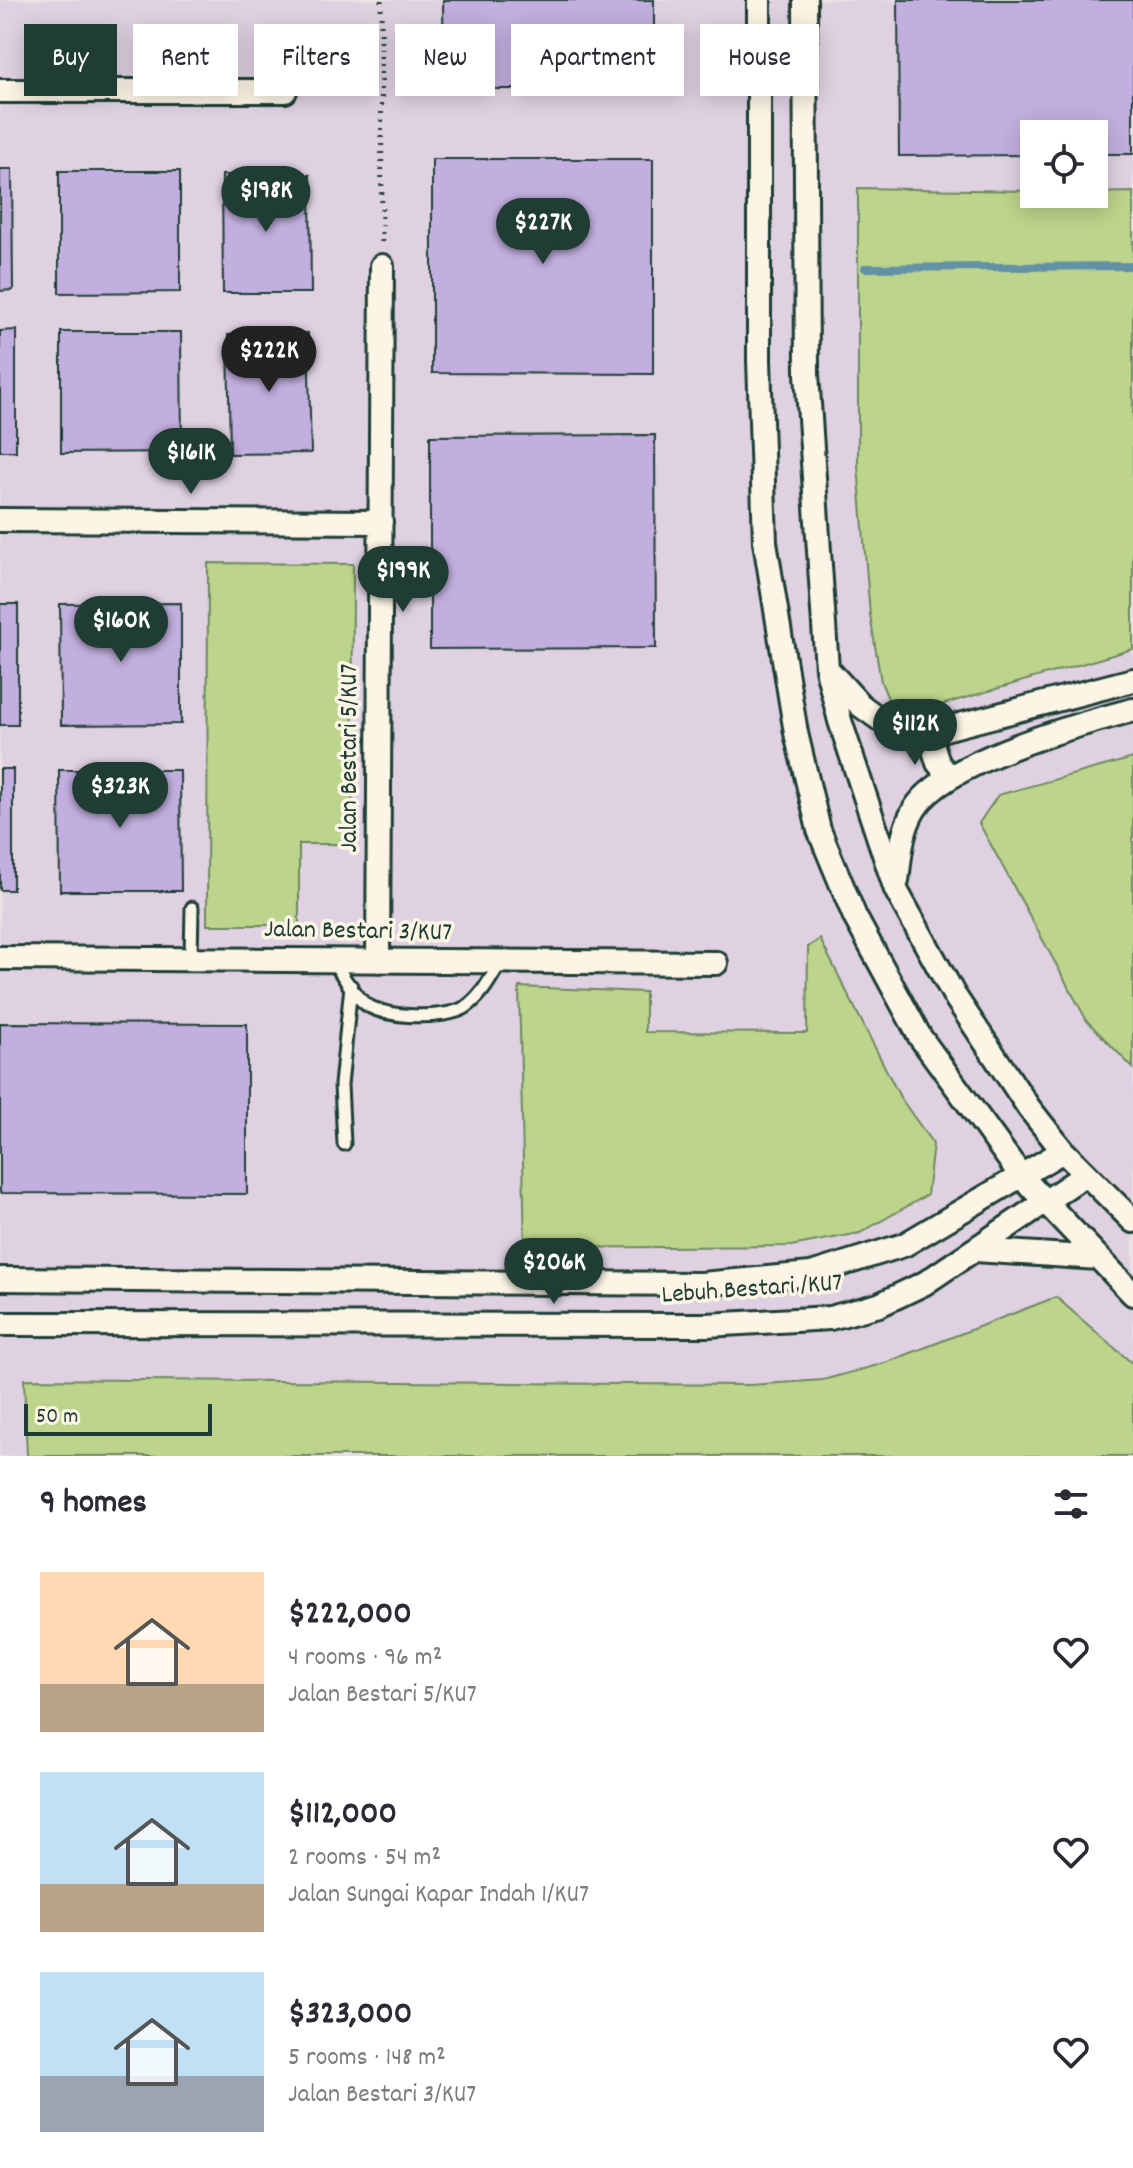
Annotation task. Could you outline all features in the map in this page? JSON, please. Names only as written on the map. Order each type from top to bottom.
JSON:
[{"type":"street","points":[[759,0],[760,465],[765,542],[796,733],[819,830],[881,969],[920,1037],[1022,1177],[1133,1294]]},
{"type":"street","points":[[805,0],[807,374],[827,669],[896,890],[954,995],[1029,1108],[1063,1151],[1133,1221]]},
{"type":"street","points":[[0,91],[254,91]]},
{"type":"street","name":"Jalan Bestari 5/KU7","points":[[378,961],[382,266]]},
{"type":"street","points":[[0,520],[381,522]]},
{"type":"street","points":[[827,669],[860,705],[892,728],[929,733],[1133,680]]},
{"type":"street","points":[[896,890],[903,834],[915,808],[949,776],[1022,745],[1133,710]]},
{"type":"street","points":[[929,733],[938,763],[949,776]]},
{"type":"street","name":"Jalan Bestari 3/KU7","points":[[0,958],[716,963]]},
{"type":"street","name":"Lebuh Bestari /KU7","points":[[0,1279],[702,1284],[811,1274],[904,1245],[1063,1151]]},
{"type":"street","name":"Lebuh Bestari /KU7","points":[[0,1324],[691,1326],[830,1318],[879,1305],[913,1289],[1086,1174]]},
{"type":"street","points":[[975,1250],[1099,1258]]},
{"type":"lane","points":[[191,958],[192,908]]},
{"type":"lane","points":[[332,960],[363,1002],[383,1014],[442,1014],[464,1008],[482,992],[501,962]]},
{"type":"lane","points":[[344,1144],[341,1085],[351,986]]},
{"type":"path","points":[[381,0],[382,266]]},
{"type":"shaded area","points":[[0,0],[1133,0],[1133,1456],[0,1456]]},
{"type":"green space","points":[[858,188],[1020,191],[1020,208],[1108,208],[1108,193],[1133,192],[1133,649],[931,708],[889,701],[881,682],[870,615],[858,466]]},
{"type":"green space","points":[[208,563],[353,564],[352,844],[299,844],[299,925],[207,925]]},
{"type":"green space","points":[[1133,758],[1133,1068],[1087,1021],[979,823],[998,795]]},
{"type":"green space","points":[[820,939],[900,1097],[933,1144],[927,1195],[860,1233],[791,1246],[525,1248],[519,987],[645,992],[645,1032],[807,1033],[808,947]]},
{"type":"green space","points":[[1056,1297],[1133,1364],[1133,1456],[27,1456],[24,1379],[749,1385],[823,1380],[885,1363]]},
{"type":"building","points":[[443,0],[654,0],[654,24],[511,24],[511,89],[495,89],[495,24],[443,24]]},
{"type":"building","points":[[898,0],[1133,0],[1133,154],[1108,154],[1108,120],[1020,120],[1020,155],[899,156]]},
{"type":"building","points":[[432,159],[653,159],[653,374],[432,373]]},
{"type":"building","points":[[0,169],[12,169],[13,290],[0,291]]},
{"type":"building","points":[[59,171],[180,171],[180,292],[59,293]]},
{"type":"building","points":[[222,175],[310,175],[311,293],[223,293]]},
{"type":"building","points":[[16,330],[16,451],[0,451],[0,331]]},
{"type":"building","points":[[61,332],[181,332],[182,452],[61,453]]},
{"type":"building","points":[[308,333],[311,453],[230,454],[228,335]]},
{"type":"building","points":[[655,435],[656,648],[430,649],[430,436]]},
{"type":"building","points":[[181,603],[181,724],[61,725],[60,604]]},
{"type":"building","points":[[0,604],[18,604],[18,725],[0,725]]},
{"type":"building","points":[[0,769],[13,769],[13,890],[0,890]]},
{"type":"building","points":[[59,770],[180,770],[181,891],[60,891]]},
{"type":"building","points":[[0,1023],[247,1024],[247,1194],[0,1193]]},
{"type":"waterway","points":[[865,268],[1133,266]]}]
